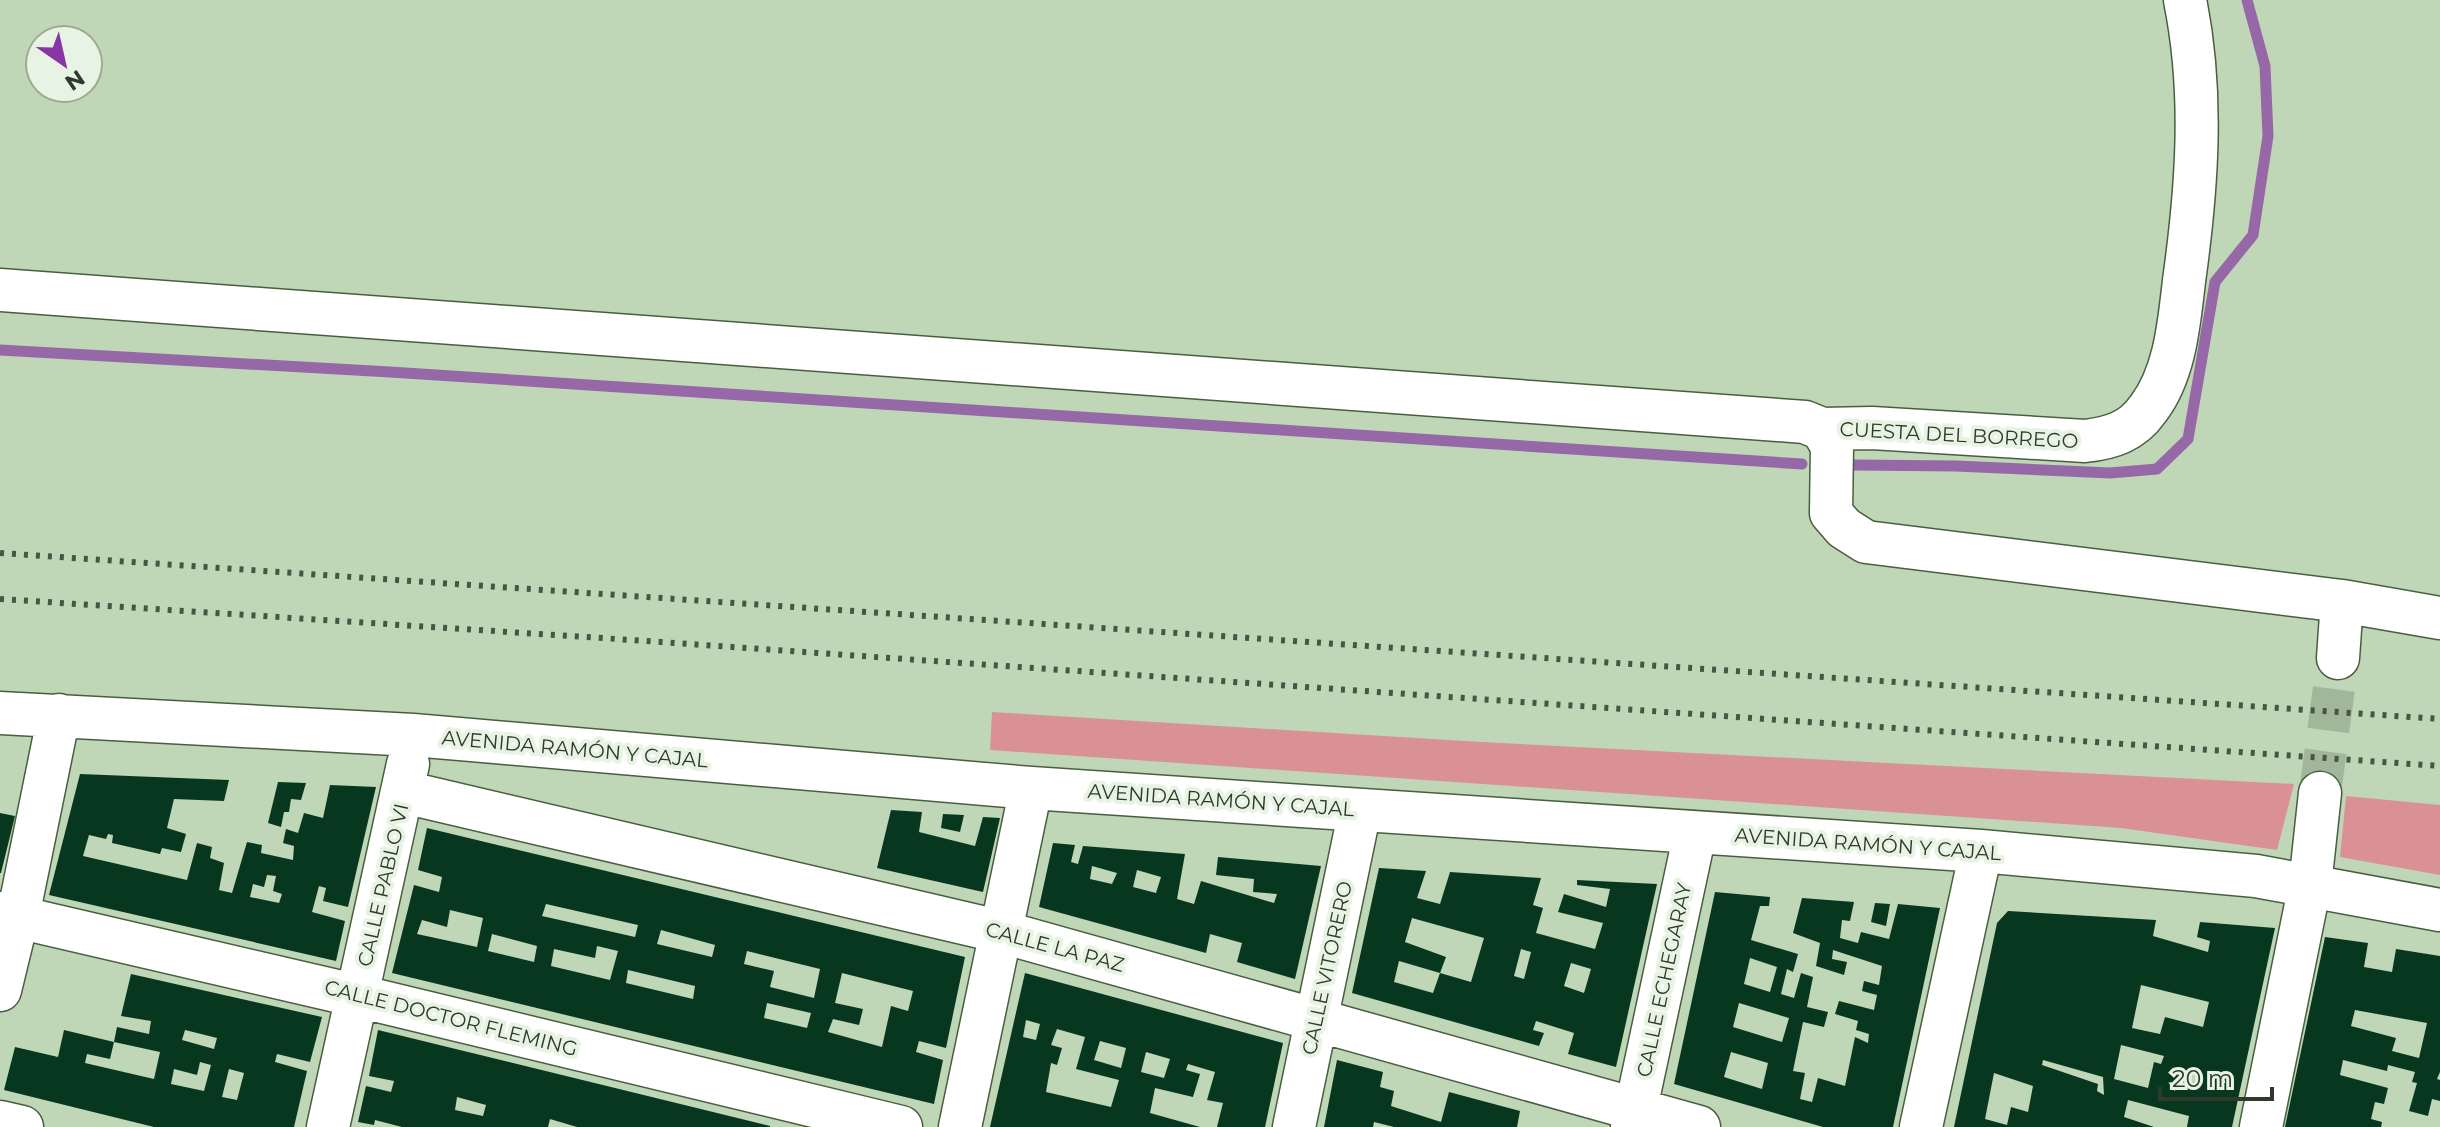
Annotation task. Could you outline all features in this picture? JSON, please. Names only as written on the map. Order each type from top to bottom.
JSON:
[{"type":"street","name":"CUESTA DEL BORREGO","points":[[0,290],[1805,422],[1822,429],[1872,428],[2085,441],[2111,438],[2131,428],[2149,409],[2163,381],[2176,342],[2197,168],[2195,80],[2185,0]]},
{"type":"street","points":[[1822,429],[1832,446],[1831,513],[1844,528],[1866,542],[2342,601],[2440,618]]},
{"type":"street","points":[[2338,658],[2342,601]]},
{"type":"street","name":"AVENIDA RAMÓN Y CAJAL","points":[[0,713],[413,735],[1031,788],[1981,851],[2195,870],[2310,885],[2440,910]]},
{"type":"street","points":[[0,990],[9,914],[59,715]]},
{"type":"street","name":"CALLE PABLO VI","points":[[328,1127],[404,792],[413,735]]},
{"type":"street","points":[[960,1127],[1031,788]]},
{"type":"street","name":"CALLE LA PAZ","points":[[404,792],[1002,932],[1316,1018],[1634,1118],[1699,1127]]},
{"type":"street","points":[[2261,1127],[2310,885],[2320,793]]},
{"type":"street","name":"CALLE VITORERO","points":[[1294,1127],[1360,810]]},
{"type":"street","name":"CALLE ECHEGARAY","points":[[1634,1118],[1695,833]]},
{"type":"street","points":[[1921,1127],[1981,851]]},
{"type":"street","name":"CALLE DOCTOR FLEMING","points":[[9,914],[901,1127]]},
{"type":"street","points":[[0,1122],[22,1127]]},
{"type":"shaded area","points":[[992,712],[1481,742],[2294,784],[2277,850],[2121,828],[990,750]]},
{"type":"shaded area","points":[[2346,796],[2440,805],[2440,875],[2340,857]]},
{"type":"building","points":[[80,774],[229,780],[224,801],[174,799],[167,828],[186,834],[181,852],[162,848],[160,854],[112,843],[113,835],[108,834],[106,839],[89,835],[83,856],[187,880],[197,843],[212,847],[210,858],[224,863],[219,890],[232,893],[247,842],[262,845],[261,853],[293,860],[294,846],[283,843],[286,829],[298,833],[304,813],[323,818],[330,785],[376,787],[348,907],[323,901],[326,888],[319,886],[312,912],[345,921],[336,961],[49,895]],"holes":[[[267,875],[276,876],[273,891],[282,894],[279,903],[250,897],[253,884],[264,887]]]},
{"type":"building","points":[[278,782],[306,783],[301,800],[291,799],[289,812],[284,812],[281,827],[268,823]]},
{"type":"building","points":[[891,810],[922,812],[919,832],[975,846],[983,817],[1000,818],[983,892],[877,868]]},
{"type":"building","points":[[0,813],[15,816],[1,873],[0,873]]},
{"type":"building","points":[[943,814],[964,815],[960,832],[941,828]]},
{"type":"building","points":[[427,828],[965,957],[946,1048],[919,1041],[916,1052],[943,1060],[934,1104],[392,973],[414,885],[439,892],[442,877],[418,870]],"holes":[[[546,904],[638,925],[635,937],[542,916]],[[450,910],[483,918],[477,947],[417,934],[422,920],[447,927]],[[661,930],[715,945],[712,957],[657,944]],[[492,934],[537,946],[534,962],[488,951]],[[597,946],[618,951],[610,980],[551,966],[554,949],[595,958]],[[747,951],[820,969],[814,998],[770,987],[774,971],[744,964]],[[628,970],[695,986],[693,999],[626,983]],[[842,973],[913,991],[908,1011],[891,1006],[882,1047],[828,1032],[833,1019],[859,1025],[863,1009],[835,1003]],[[767,1003],[811,1013],[807,1028],[764,1018]]]},
{"type":"building","points":[[1053,843],[1075,845],[1071,862],[1078,864],[1083,846],[1185,854],[1177,899],[1194,904],[1201,881],[1274,903],[1277,894],[1253,892],[1254,879],[1216,875],[1218,857],[1321,866],[1295,979],[1237,962],[1242,943],[1210,934],[1206,953],[1039,907]],"holes":[[[1092,866],[1117,873],[1112,884],[1090,879]],[[1137,870],[1161,877],[1156,893],[1133,887]]]},
{"type":"building","points":[[1379,868],[1426,871],[1417,898],[1440,904],[1450,872],[1541,878],[1533,905],[1543,908],[1536,933],[1595,949],[1603,923],[1558,912],[1564,894],[1606,907],[1610,889],[1577,885],[1577,880],[1657,884],[1616,1067],[1568,1054],[1574,1033],[1536,1021],[1533,1030],[1544,1033],[1539,1046],[1352,993]],"holes":[[[1412,918],[1484,938],[1471,982],[1440,973],[1446,957],[1405,942]],[[1521,949],[1531,952],[1524,979],[1514,976]],[[1399,961],[1440,973],[1433,993],[1394,982]],[[1571,963],[1591,969],[1584,993],[1564,986]]]},
{"type":"building","points":[[1715,892],[1770,897],[1769,906],[1760,906],[1751,940],[1798,954],[1793,972],[1787,969],[1781,994],[1794,998],[1801,973],[1813,977],[1807,1007],[1828,1012],[1824,1027],[1803,1022],[1793,1071],[1805,1073],[1800,1099],[1812,1102],[1818,1078],[1845,1086],[1855,1037],[1868,1043],[1869,1034],[1856,1030],[1858,1021],[1835,1014],[1839,1001],[1874,1010],[1877,995],[1862,991],[1864,981],[1879,985],[1882,966],[1833,950],[1832,959],[1847,962],[1844,975],[1816,966],[1820,943],[1793,933],[1802,898],[1854,902],[1850,921],[1842,920],[1840,938],[1858,943],[1861,932],[1889,939],[1898,904],[1940,908],[1893,1127],[1823,1127],[1674,1084]],"holes":[[[1750,958],[1777,967],[1770,992],[1744,984]],[[1739,1003],[1789,1018],[1782,1042],[1733,1027]],[[1731,1052],[1768,1063],[1762,1089],[1724,1077]]]},
{"type":"building","points":[[1875,903],[1890,904],[1886,926],[1871,922]]},
{"type":"building","points":[[2008,911],[2156,920],[2153,936],[2208,952],[2210,941],[2197,937],[2200,922],[2275,928],[2232,1127],[2187,1127],[2189,1116],[2128,1100],[2124,1117],[2154,1127],[1954,1127],[1997,923]],"holes":[[[2141,985],[2209,1002],[2203,1027],[2165,1017],[2160,1034],[2132,1028]],[[2121,1045],[2164,1056],[2161,1064],[2154,1062],[2148,1088],[2114,1079]],[[2043,1060],[2103,1077],[2104,1095],[2097,1091],[2098,1084],[2042,1065]],[[2185,1071],[2198,1074],[2196,1083],[2182,1080]],[[1994,1073],[2033,1086],[2028,1112],[2011,1107],[2007,1125],[1985,1119]]]},
{"type":"building","points":[[2325,937],[2368,943],[2364,967],[2392,972],[2396,949],[2440,956],[2440,1072],[2437,1079],[2440,1080],[2440,1101],[2432,1099],[2428,1116],[2409,1111],[2417,1083],[2412,1082],[2415,1072],[2388,1065],[2387,1071],[2343,1060],[2340,1075],[2388,1088],[2384,1104],[2375,1102],[2371,1119],[2382,1122],[2381,1127],[2285,1127]],"holes":[[[2355,1010],[2427,1023],[2419,1058],[2392,1051],[2396,1038],[2351,1026]]]},
{"type":"building","points":[[1025,973],[1283,1043],[1265,1127],[1217,1127],[1223,1103],[1207,1100],[1215,1072],[1188,1064],[1186,1070],[1200,1074],[1193,1097],[1155,1088],[1150,1113],[1200,1127],[990,1127]],"holes":[[[1026,1020],[1040,1024],[1036,1040],[1023,1037]],[[1057,1029],[1085,1037],[1076,1069],[1119,1080],[1111,1107],[1046,1092],[1051,1063],[1057,1065],[1062,1048],[1051,1045]],[[1100,1041],[1126,1048],[1121,1068],[1094,1060]],[[1146,1052],[1170,1059],[1164,1078],[1141,1072]]]},
{"type":"building","points":[[131,974],[322,1017],[310,1062],[277,1054],[275,1062],[307,1071],[294,1127],[154,1127],[4,1090],[15,1047],[58,1057],[64,1030],[114,1042],[117,1027],[149,1034],[151,1021],[121,1016]],"holes":[[[185,1030],[217,1038],[214,1049],[182,1040]],[[114,1042],[160,1052],[154,1079],[85,1063],[87,1054],[110,1059]],[[200,1062],[211,1065],[204,1091],[171,1084],[174,1069],[197,1075]],[[229,1069],[244,1073],[237,1100],[222,1097]]]},
{"type":"building","points":[[378,1030],[770,1127],[577,1127],[550,1119],[548,1127],[402,1127],[375,1120],[374,1125],[358,1122],[366,1086],[391,1092],[394,1081],[369,1076]],"holes":[[[457,1097],[486,1105],[483,1116],[455,1110]]]},
{"type":"building","points":[[1337,1060],[1383,1072],[1380,1087],[1394,1091],[1391,1106],[1441,1122],[1449,1092],[1520,1111],[1517,1127],[1394,1127],[1374,1122],[1373,1127],[1324,1127]]},
{"type":"waterway","points":[[1855,465],[2110,473],[2157,469],[2188,439],[2215,282],[2253,235],[2268,136],[2265,66],[2247,0]]},
{"type":"waterway","points":[[0,350],[390,372],[1802,464]]},
{"type":"tunnel","points":[[2320,793],[2338,658]]},
{"type":"railway","points":[[0,553],[2440,719]]},
{"type":"railway","points":[[0,599],[2440,766]]}]
